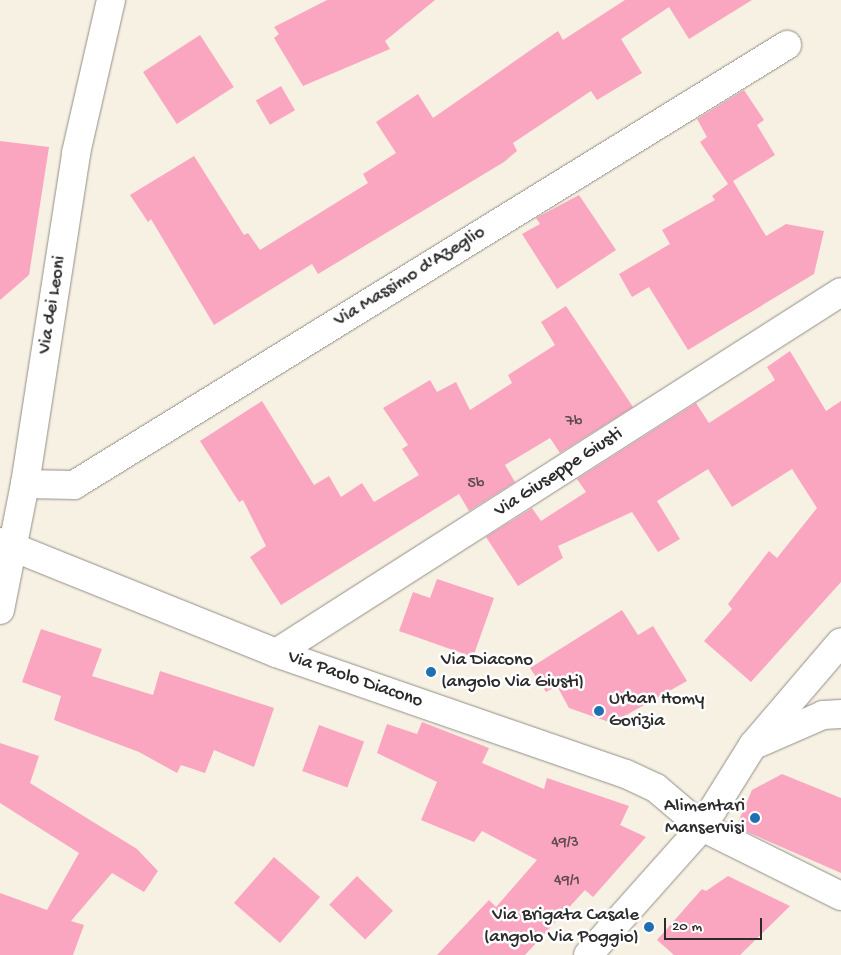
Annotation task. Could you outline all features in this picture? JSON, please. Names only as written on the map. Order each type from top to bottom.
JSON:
[{"type":"street","name":"Via dei Leoni","points":[[0,610],[7,545],[25,484],[76,153],[111,0]]},
{"type":"street","name":"Via Massimo d'Azeglio","points":[[25,484],[74,485],[788,44]]},
{"type":"street","name":"Via Giuseppe Giusti","points":[[276,653],[841,292]]},
{"type":"street","name":"Via Paolo Diacono","points":[[7,545],[276,653],[626,774],[656,788],[702,826],[841,896]]},
{"type":"street","points":[[588,955],[702,826],[753,745],[841,642]]},
{"type":"street","points":[[753,745],[823,714],[841,714]]},
{"type":"building","points":[[327,0],[435,0],[385,41],[390,49],[303,86],[274,38],[279,34],[274,27]]},
{"type":"building","points":[[625,0],[752,0],[689,39],[669,7],[621,39],[642,73],[597,100],[591,91],[513,143],[517,151],[504,162],[318,274],[312,264],[214,325],[151,219],[148,222],[130,195],[194,156],[244,235],[248,233],[260,250],[368,183],[363,174],[396,153],[376,122],[418,94],[433,118],[558,31],[563,40]]},
{"type":"building","points":[[200,35],[234,87],[177,124],[143,72]]},
{"type":"building","points":[[281,86],[295,110],[270,125],[256,101]]},
{"type":"building","points":[[744,90],[764,120],[757,125],[775,155],[733,181],[766,236],[786,224],[824,231],[814,274],[688,350],[649,287],[632,297],[619,274],[670,244],[662,230],[715,200],[712,196],[728,184],[700,142],[707,137],[697,119]]},
{"type":"building","points":[[0,141],[49,147],[29,275],[0,300]]},
{"type":"building","points":[[579,195],[616,250],[557,289],[522,234],[540,224],[536,218]]},
{"type":"building","points":[[566,306],[633,407],[560,453],[550,438],[505,465],[515,482],[469,511],[459,494],[281,605],[250,557],[266,546],[243,500],[239,502],[200,441],[262,401],[314,485],[329,476],[341,497],[362,483],[374,502],[419,475],[402,449],[408,445],[383,408],[430,380],[437,392],[456,382],[470,410],[512,383],[508,375],[555,345],[541,322]]},
{"type":"building","points":[[790,351],[826,411],[841,401],[841,582],[751,682],[704,641],[732,609],[728,604],[769,551],[777,558],[817,508],[792,469],[732,507],[708,469],[657,501],[680,539],[658,552],[632,512],[558,546],[563,558],[518,586],[486,537],[532,508],[541,521],[586,492],[577,479],[696,403],[709,423],[775,380],[767,367]]},
{"type":"building","points":[[437,579],[494,598],[473,657],[399,631],[413,592],[430,598]]},
{"type":"building","points":[[622,610],[638,635],[653,626],[687,681],[612,723],[569,708],[557,686],[546,692],[530,668]]},
{"type":"building","points":[[41,629],[102,649],[92,676],[153,695],[160,671],[274,708],[254,767],[214,750],[205,773],[181,765],[177,773],[139,752],[54,720],[61,696],[22,682]]},
{"type":"building","points":[[422,722],[489,748],[482,763],[544,789],[547,778],[629,806],[620,825],[646,837],[593,897],[585,890],[525,955],[437,955],[489,900],[496,907],[537,860],[482,831],[474,842],[421,820],[437,782],[377,753],[387,724],[417,734]]},
{"type":"building","points":[[319,725],[364,741],[347,787],[302,771]]},
{"type":"building","points":[[0,743],[39,756],[30,783],[137,849],[158,871],[144,892],[112,873],[71,921],[84,925],[73,955],[0,955],[0,893],[47,910],[79,853],[0,803]]},
{"type":"building","points":[[782,774],[841,798],[841,873],[736,827],[752,790]]},
{"type":"building","points":[[274,857],[320,897],[280,943],[234,903]]},
{"type":"building","points":[[357,876],[393,911],[365,940],[329,905]]},
{"type":"building","points":[[728,876],[790,906],[740,955],[674,955],[657,940],[702,889],[706,891]]},
{"type":"place","name":"Via Diacono (angolo Via Giusti)","points":[[431,672]]},
{"type":"place","name":"Urban Homy Gorizia","points":[[599,711]]},
{"type":"place","name":"Alimentari Manservisi","points":[[755,818]]},
{"type":"place","name":"Via Brigata Casale (angolo Via Poggio)","points":[[649,927]]}]
